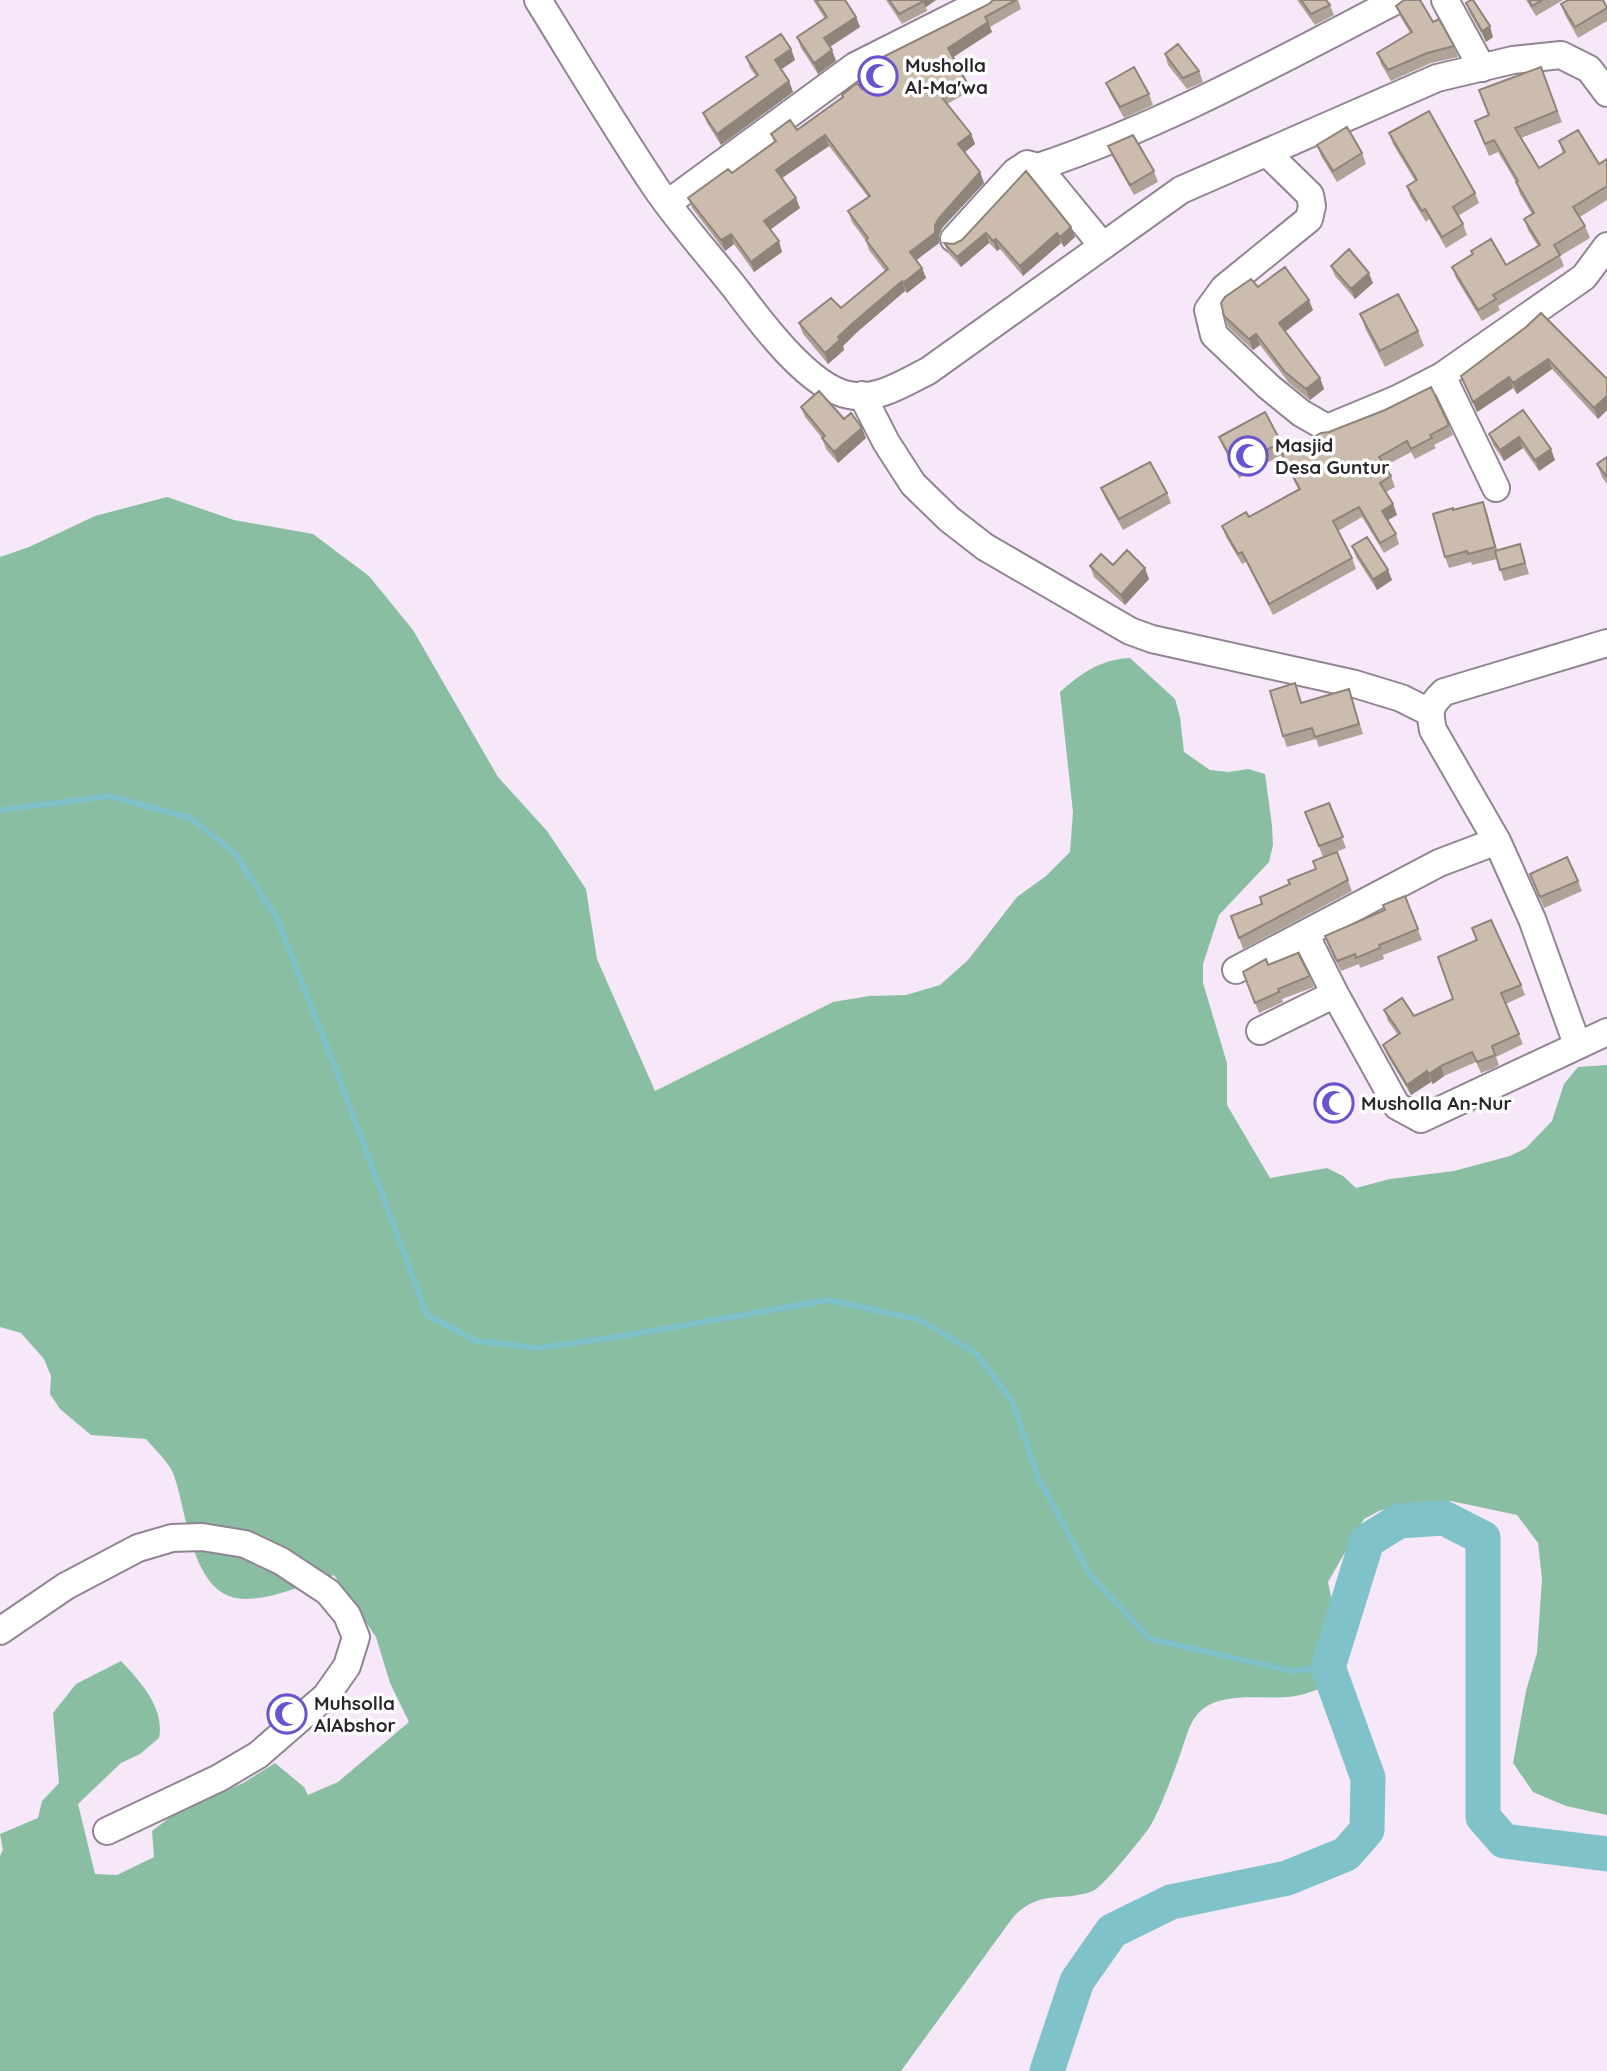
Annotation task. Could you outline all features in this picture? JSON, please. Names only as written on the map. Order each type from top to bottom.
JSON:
[{"type":"street","points":[[538,0],[668,203],[752,310],[804,370],[831,390],[850,396],[891,390],[928,371],[1181,190],[1437,78],[1513,60],[1561,55],[1598,60],[1607,93]]},
{"type":"street","points":[[668,203],[855,66],[986,0]]},
{"type":"street","points":[[954,239],[1015,172],[1027,164],[1038,166],[1132,133],[1397,0]]},
{"type":"street","points":[[1445,0],[1482,68]]},
{"type":"street","points":[[1267,153],[1310,195],[1312,206],[1309,219],[1224,288],[1208,310],[1214,335],[1290,404],[1327,428],[1397,399],[1442,376],[1584,276],[1607,246]]},
{"type":"street","points":[[1038,166],[1102,245]]},
{"type":"street","points":[[1442,376],[1496,488]]},
{"type":"street","points":[[862,395],[886,442],[913,484],[949,519],[985,547],[1103,616],[1130,631],[1152,639],[1355,684],[1401,698],[1429,712]]},
{"type":"street","points":[[1577,1044],[1532,919],[1497,841],[1433,730],[1429,712],[1436,699],[1444,692],[1607,643]]},
{"type":"street","points":[[1236,970],[1439,863],[1497,841]]},
{"type":"street","points":[[1305,934],[1396,1106],[1421,1119],[1607,1032]]},
{"type":"street","points":[[1260,1031],[1335,994]]},
{"type":"street","points":[[0,1631],[66,1586],[138,1548],[182,1538],[202,1537],[245,1544],[269,1556],[328,1592],[347,1615],[356,1637],[347,1667],[326,1696],[257,1755],[219,1778],[107,1831]]},
{"type":"green space","points":[[167,497],[234,520],[313,534],[369,576],[413,630],[498,777],[547,831],[586,889],[597,959],[655,1091],[833,1002],[869,996],[906,995],[940,985],[968,960],[1017,897],[1046,876],[1070,852],[1073,812],[1060,692],[1092,668],[1110,661],[1130,658],[1175,699],[1184,752],[1210,770],[1229,772],[1248,769],[1265,774],[1273,845],[1269,862],[1219,915],[1203,964],[1203,983],[1227,1063],[1227,1105],[1270,1178],[1327,1168],[1343,1176],[1356,1188],[1390,1179],[1454,1171],[1510,1156],[1526,1148],[1552,1121],[1564,1084],[1578,1067],[1607,1065],[1607,1815],[1566,1806],[1533,1792],[1513,1763],[1526,1691],[1537,1653],[1542,1579],[1538,1543],[1517,1515],[1451,1501],[1395,1506],[1364,1519],[1328,1582],[1347,1675],[1304,1694],[1227,1699],[1203,1709],[1191,1724],[1153,1821],[1122,1862],[1093,1891],[1043,1899],[1024,1907],[1014,1916],[901,2071],[0,2071],[0,1856],[3,1850],[0,1834],[38,1818],[42,1801],[59,1783],[53,1713],[76,1684],[121,1661],[136,1677],[155,1706],[160,1727],[159,1738],[140,1754],[121,1763],[78,1804],[95,1874],[117,1875],[154,1857],[152,1831],[177,1812],[243,1783],[275,1763],[304,1787],[308,1795],[338,1782],[409,1722],[390,1683],[376,1637],[334,1575],[267,1597],[245,1599],[227,1595],[213,1585],[194,1550],[173,1473],[164,1460],[146,1439],[91,1435],[60,1409],[50,1394],[51,1376],[44,1359],[21,1333],[0,1327],[0,557],[29,547],[95,516]]},
{"type":"building","points":[[816,0],[845,0],[856,17],[824,38],[832,50],[814,63],[797,37],[827,17]]},
{"type":"building","points":[[889,0],[923,0],[924,1],[899,14]]},
{"type":"building","points":[[993,0],[1016,0],[985,17],[988,22],[948,48],[966,81],[940,95],[971,134],[958,144],[980,172],[939,218],[935,233],[910,252],[922,268],[903,283],[902,281],[853,323],[825,353],[799,323],[831,298],[841,308],[888,269],[848,211],[870,196],[825,135],[776,170],[796,198],[764,221],[779,241],[751,262],[731,234],[721,240],[688,198],[728,169],[732,173],[776,141],[771,134],[790,120],[797,130],[843,97],[842,95],[857,83],[862,89],[889,68],[883,57]]},
{"type":"building","points":[[1301,0],[1326,0],[1330,5],[1311,14]]},
{"type":"building","points":[[1404,0],[1420,0],[1433,22],[1439,19],[1454,46],[1427,53],[1388,70],[1377,53],[1412,32],[1396,6]]},
{"type":"building","points":[[1471,0],[1490,26],[1482,31],[1466,3]]},
{"type":"building","points":[[1529,0],[1542,0],[1532,6]]},
{"type":"building","points":[[1568,0],[1603,0],[1607,8],[1575,27],[1561,4]]},
{"type":"building","points":[[781,34],[791,49],[775,60],[789,81],[717,134],[703,113],[758,75],[746,57]]},
{"type":"building","points":[[1178,44],[1199,71],[1183,78],[1165,54]]},
{"type":"building","points":[[1134,67],[1149,94],[1120,107],[1106,83]]},
{"type":"building","points":[[1541,67],[1557,111],[1515,128],[1539,168],[1565,152],[1559,141],[1578,130],[1599,164],[1607,159],[1607,186],[1573,207],[1585,226],[1554,245],[1560,255],[1493,295],[1496,299],[1478,310],[1452,267],[1491,239],[1506,265],[1540,245],[1524,219],[1534,213],[1516,182],[1518,181],[1494,140],[1485,144],[1475,121],[1489,115],[1479,90]]},
{"type":"building","points":[[1429,111],[1475,193],[1453,207],[1463,224],[1442,237],[1407,186],[1417,180],[1389,133]]},
{"type":"building","points":[[1347,127],[1362,153],[1333,171],[1317,145]]},
{"type":"building","points":[[1133,135],[1154,171],[1130,185],[1108,146]]},
{"type":"building","points":[[1026,171],[1071,227],[1060,237],[1057,233],[1020,266],[996,239],[993,241],[986,233],[957,257],[944,243],[954,244],[962,240]]},
{"type":"building","points":[[1349,249],[1369,273],[1351,289],[1331,266]]},
{"type":"building","points":[[1285,267],[1309,300],[1279,323],[1320,378],[1306,389],[1285,372],[1256,334],[1249,339],[1224,316],[1221,303],[1225,297],[1251,279],[1258,287]]},
{"type":"building","points":[[1398,294],[1418,331],[1380,351],[1360,314]]},
{"type":"building","points":[[1541,313],[1607,379],[1607,396],[1594,408],[1548,359],[1513,383],[1509,377],[1473,402],[1461,376]]},
{"type":"building","points":[[1431,387],[1449,425],[1411,449],[1407,441],[1379,457],[1391,476],[1380,483],[1393,504],[1382,511],[1396,534],[1380,543],[1359,507],[1333,521],[1352,558],[1269,604],[1242,552],[1238,554],[1222,526],[1246,512],[1249,517],[1300,489],[1282,455],[1321,433],[1385,410]]},
{"type":"building","points":[[819,391],[844,419],[851,413],[862,428],[834,452],[822,438],[825,436],[801,407]]},
{"type":"building","points":[[1523,410],[1551,449],[1535,460],[1519,437],[1500,450],[1489,434]]},
{"type":"building","points":[[1265,412],[1281,442],[1236,467],[1219,437]]},
{"type":"building","points":[[1607,457],[1607,477],[1597,464]]},
{"type":"building","points":[[1150,462],[1167,493],[1119,519],[1101,488]]},
{"type":"building","points":[[1483,502],[1495,547],[1445,557],[1433,514]]},
{"type":"building","points":[[1367,537],[1388,570],[1373,579],[1352,546]]},
{"type":"building","points":[[1520,544],[1525,563],[1500,570],[1495,551]]},
{"type":"building","points":[[1127,550],[1145,568],[1121,595],[1090,566],[1101,554],[1113,565]]},
{"type":"building","points":[[1295,683],[1301,703],[1349,689],[1359,724],[1315,737],[1312,728],[1283,736],[1270,691]]},
{"type":"building","points":[[1329,803],[1343,837],[1319,846],[1305,812]]},
{"type":"building","points":[[1337,852],[1348,880],[1239,938],[1231,916],[1262,904],[1260,897],[1290,884],[1288,880],[1316,869],[1313,861]]},
{"type":"building","points":[[1567,857],[1578,881],[1540,897],[1530,874]]},
{"type":"building","points":[[1405,896],[1418,929],[1356,958],[1355,954],[1337,961],[1325,936],[1385,910],[1383,905]]},
{"type":"building","points":[[1491,920],[1521,985],[1501,993],[1519,1034],[1492,1046],[1495,1055],[1477,1062],[1472,1052],[1429,1074],[1427,1071],[1407,1085],[1383,1045],[1400,1033],[1384,1010],[1402,998],[1414,1016],[1453,999],[1438,957],[1477,940],[1472,928]]},
{"type":"building","points":[[1298,953],[1310,976],[1278,989],[1279,992],[1255,1003],[1243,972],[1266,959],[1268,965]]},
{"type":"waterway","points":[[0,810],[110,796],[190,818],[234,852],[276,917],[427,1315],[476,1341],[538,1348],[829,1300],[920,1320],[977,1354],[1012,1401],[1038,1477],[1090,1575],[1150,1639],[1292,1671],[1328,1667]]},
{"type":"waterway","points":[[1047,2071],[1077,1981],[1112,1931],[1171,1902],[1287,1878],[1346,1854],[1367,1830],[1368,1778],[1328,1667],[1367,1541],[1399,1521],[1444,1518],[1483,1538],[1483,1817],[1504,1841],[1607,1854]]},
{"type":"place","name":"Musholla Al-Ma'wa","points":[[878,76]]},
{"type":"place","name":"Masjid Desa Guntur","points":[[1248,456]]},
{"type":"place","name":"Musholla An-Nur","points":[[1334,1103]]},
{"type":"place","name":"Muhsolla AlAbshor","points":[[287,1714]]}]
